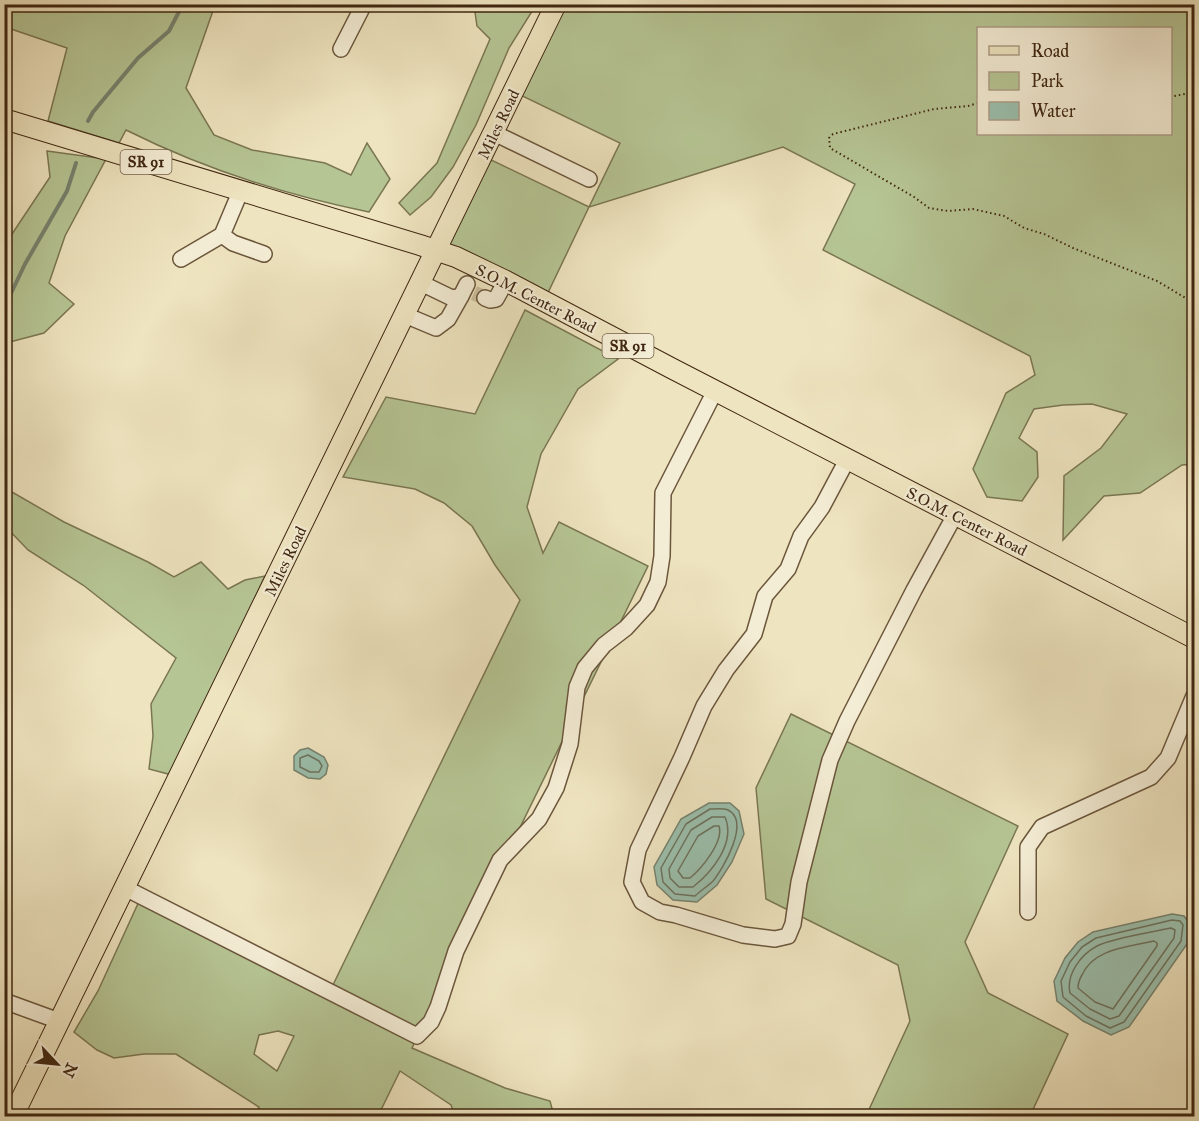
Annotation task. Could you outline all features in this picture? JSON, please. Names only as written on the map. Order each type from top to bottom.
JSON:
[{"type":"main road","name":"Miles Road","points":[[13,1116],[556,4]]},
{"type":"main road","name":"S.O.M. Center Road","points":[[4,119],[437,250],[476,266],[1194,638]]},
{"type":"street","points":[[341,49],[364,4]]},
{"type":"street","points":[[494,133],[589,179]]},
{"type":"street","points":[[181,259],[222,235],[241,190]]},
{"type":"street","points":[[222,235],[233,243],[264,254]]},
{"type":"street","points":[[405,315],[436,328],[448,320],[472,293],[476,266]]},
{"type":"street","points":[[421,283],[452,298],[472,293],[490,300],[496,299],[506,281]]},
{"type":"street","points":[[125,888],[417,1036],[431,1022],[456,951],[500,860],[539,819],[556,788],[570,744],[577,687],[585,668],[604,645],[626,628],[646,605],[658,582],[662,556],[663,493],[715,391]]},
{"type":"street","points":[[848,460],[822,507],[801,536],[788,569],[765,596],[754,634],[720,678],[704,706],[638,850],[632,882],[638,896],[648,907],[743,935],[776,939],[788,936],[793,924],[799,882],[830,760],[914,590],[955,515]]},
{"type":"street","points":[[1028,912],[1028,847],[1042,827],[1151,777],[1168,758],[1194,696]]},
{"type":"street","points":[[4,1001],[59,1021]]},
{"type":"path","points":[[1172,97],[1194,92]]},
{"type":"path","points":[[977,103],[934,109],[841,132],[829,138],[830,148],[929,208],[948,211],[973,209],[1004,216],[1024,228],[1158,281],[1194,303]]},
{"type":"green space","points":[[5,4],[215,5],[186,88],[214,135],[252,150],[325,163],[351,175],[367,143],[390,179],[369,212],[244,179],[155,144],[126,130],[119,143],[48,121],[67,48],[5,27]]},
{"type":"green space","points":[[474,5],[536,5],[509,48],[476,125],[453,167],[431,197],[410,215],[399,203],[437,163],[490,39],[477,26]]},
{"type":"green space","points":[[556,5],[1194,5],[1194,464],[1182,465],[1140,493],[1104,496],[1063,540],[1064,476],[1101,448],[1127,414],[1092,404],[1034,409],[1019,438],[1037,452],[1038,477],[1022,501],[987,497],[973,469],[1006,393],[1035,375],[1030,356],[823,250],[855,184],[783,147],[589,207],[620,143],[514,92]]},
{"type":"green space","points":[[47,151],[106,159],[65,236],[49,283],[74,304],[44,333],[10,342],[5,337],[4,246],[50,177]]},
{"type":"green space","points":[[483,156],[589,207],[544,301],[437,250]]},
{"type":"green space","points":[[525,310],[618,359],[578,389],[541,454],[527,507],[543,553],[559,522],[648,566],[412,1048],[505,1088],[550,1101],[554,1116],[455,1116],[451,1105],[400,1071],[378,1116],[255,1116],[259,1107],[176,1054],[144,1054],[114,1058],[97,1050],[74,1032],[98,991],[141,897],[330,991],[520,600],[495,565],[472,526],[444,503],[415,489],[343,477],[386,397],[475,414]],"holes":[[[278,1031],[294,1036],[277,1071],[254,1054],[259,1035]]]},
{"type":"green space","points":[[5,488],[64,522],[174,577],[201,562],[228,589],[245,580],[265,576],[172,775],[149,769],[153,736],[151,704],[176,658],[83,585],[28,550],[5,526]]},
{"type":"green space","points":[[791,714],[1018,826],[965,942],[988,993],[1068,1034],[1030,1116],[866,1116],[910,1021],[898,965],[766,899],[756,788]]},
{"type":"water","points":[[308,748],[324,757],[328,765],[326,774],[320,779],[308,778],[294,770],[294,756],[300,750]]},
{"type":"water","points":[[709,803],[730,803],[739,811],[744,834],[732,862],[717,885],[697,902],[673,900],[657,885],[654,867],[681,819]]},
{"type":"water","points":[[1172,914],[1184,916],[1190,924],[1187,944],[1129,1027],[1111,1035],[1083,1021],[1057,1001],[1054,981],[1065,958],[1078,942],[1093,932]]},
{"type":"waterway","points":[[88,121],[138,58],[169,31],[183,4]]},
{"type":"waterway","points":[[4,308],[25,264],[67,191],[76,163]]},
{"type":"tunnel","points":[[474,293],[485,298]]}]
